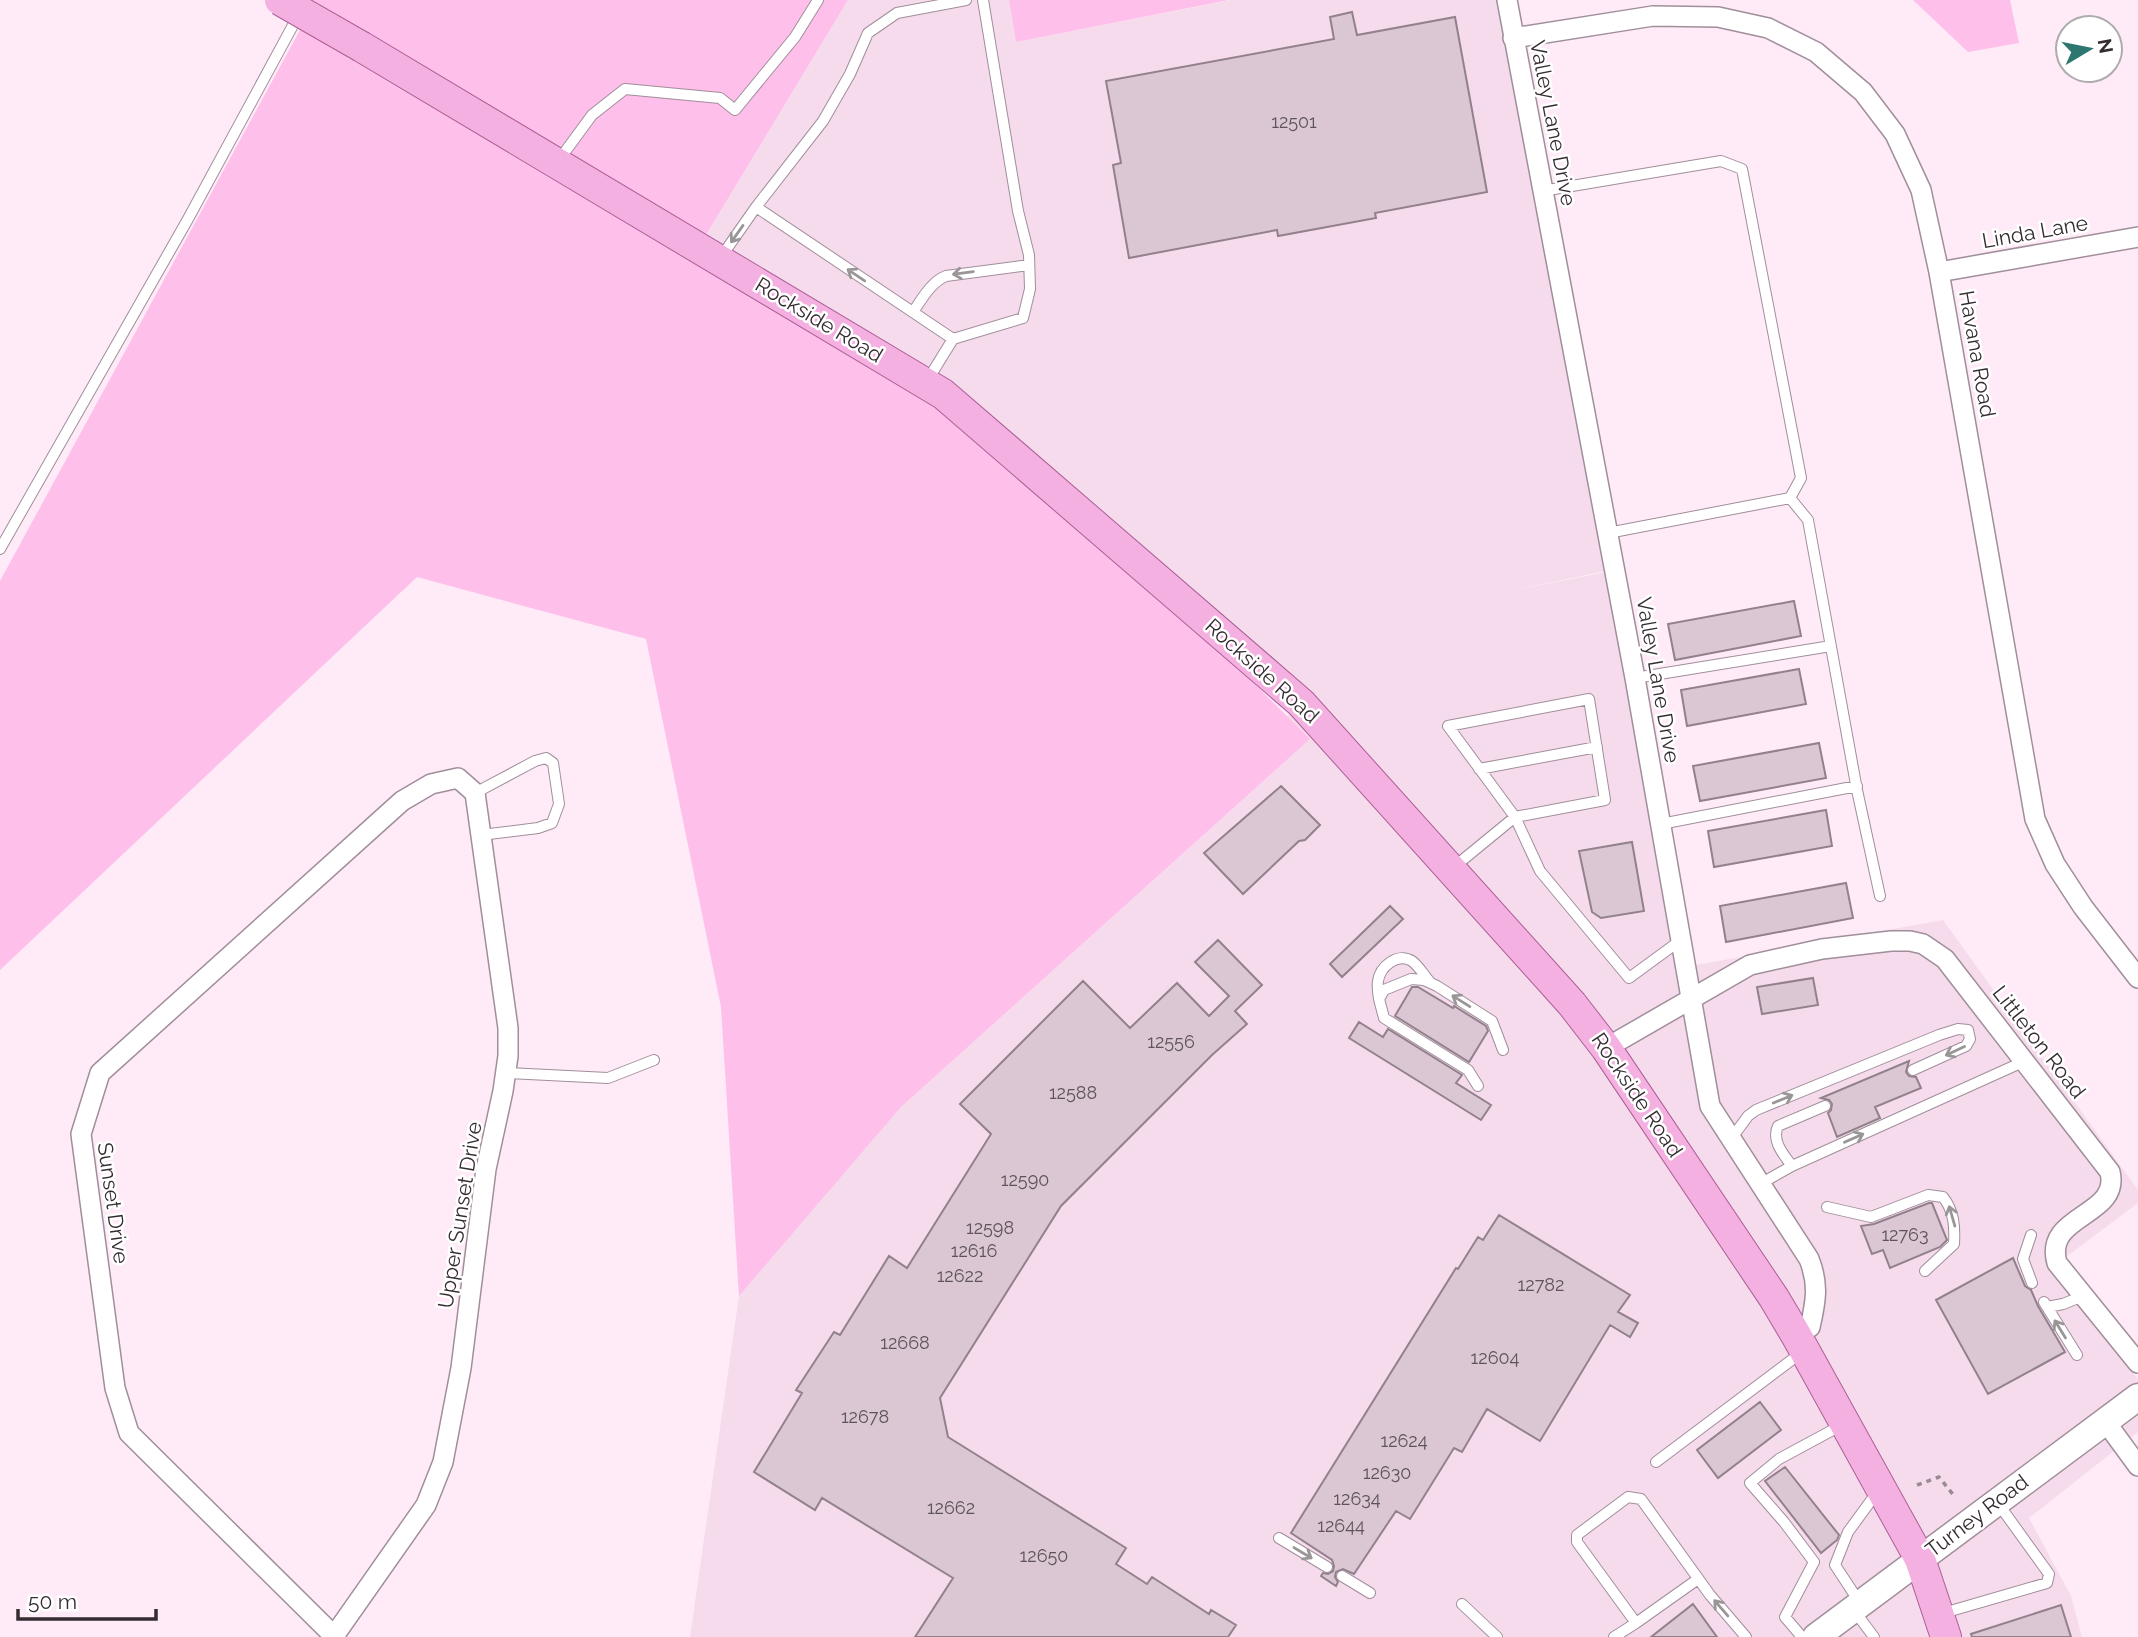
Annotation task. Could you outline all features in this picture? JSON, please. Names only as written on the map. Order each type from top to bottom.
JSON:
[{"type":"main road","name":"Rockside Road","points":[[280,0],[943,394],[1301,703],[1572,1004],[1606,1048],[1774,1298],[1920,1559],[1942,1626]]},
{"type":"main road","name":"Turney Road","points":[[1816,1637],[2138,1396]]},
{"type":"street","name":"Valley Lane Drive","points":[[1507,0],[1635,678],[1710,1106],[1809,1259],[1814,1271],[1817,1291],[1810,1326],[1800,1343]]},
{"type":"street","name":"Havana Road","points":[[1514,38],[1653,16],[1718,17],[1768,28],[1816,52],[1863,92],[1895,134],[1921,190],[1939,272],[2035,819],[2069,885],[2138,978]]},
{"type":"street","name":"Linda Lane","points":[[1939,272],[2138,237]]},
{"type":"street","name":"Sunset Drive","points":[[335,1636],[129,1433],[115,1388],[81,1134],[100,1073],[402,801],[431,783],[458,778],[475,793]]},
{"type":"street","name":"Upper Sunset Drive","points":[[335,1636],[426,1505],[443,1462],[461,1368],[486,1168],[506,1073],[508,1028],[475,793]]},
{"type":"street","name":"Littleton Road","points":[[1606,1048],[1737,972],[1760,962],[1822,949],[1910,941],[1923,944],[1945,959],[2110,1172],[2113,1182],[2111,1192],[2062,1231],[2055,1244],[2057,1263],[2138,1363]]},
{"type":"street","points":[[2105,1421],[2138,1466]]},
{"type":"lane","points":[[0,549],[201,196],[307,0]]},
{"type":"lane","points":[[556,164],[592,115],[625,89],[720,98],[735,110],[796,37],[818,0]]},
{"type":"lane","points":[[719,261],[756,207],[823,121],[850,74],[868,33],[897,13],[966,0]]},
{"type":"lane","points":[[925,384],[953,339],[1023,318],[1030,289],[1030,265],[1018,211],[983,0]]},
{"type":"lane","points":[[1542,191],[1721,161],[1742,169],[1801,478],[1790,498]]},
{"type":"lane","points":[[756,207],[953,339]]},
{"type":"lane","points":[[913,313],[927,292],[946,275],[1030,265]]},
{"type":"lane","points":[[1608,533],[1790,498]]},
{"type":"lane","points":[[1790,498],[1808,520],[1880,895]]},
{"type":"lane","points":[[1635,678],[1831,646]]},
{"type":"lane","points":[[1451,869],[1515,817],[1605,800],[1589,699],[1448,726],[1515,817],[1540,871],[1629,978],[1682,939]]},
{"type":"lane","points":[[1479,769],[1597,747]]},
{"type":"lane","points":[[475,793],[535,761],[546,758],[553,763],[559,804],[552,823],[538,828],[481,835]]},
{"type":"lane","points":[[1661,824],[1857,786]]},
{"type":"lane","points":[[1478,1086],[1468,1070],[1384,1018],[1378,981],[1383,968],[1392,961],[1412,961],[1431,983],[1492,1021],[1503,1050]]},
{"type":"lane","points":[[1379,999],[1384,990],[1411,979],[1431,983]]},
{"type":"lane","points":[[1731,1140],[1748,1116],[1756,1110],[1939,1035],[1958,1029],[1968,1030],[1970,1039],[1966,1046],[1913,1070]]},
{"type":"lane","points":[[506,1073],[608,1079],[654,1060]]},
{"type":"lane","points":[[1760,1184],[1792,1166],[2025,1061]]},
{"type":"lane","points":[[1792,1166],[1778,1146],[1775,1132],[1777,1126],[1825,1106]]},
{"type":"lane","points":[[1827,1207],[1871,1217],[1928,1195],[1943,1197],[1951,1207],[1955,1228],[1954,1244],[1925,1271]]},
{"type":"lane","points":[[2031,1235],[2023,1259],[2032,1283]]},
{"type":"lane","points":[[2077,1355],[2045,1305],[2063,1304],[2083,1296]]},
{"type":"lane","points":[[1656,1462],[1800,1343]]},
{"type":"lane","points":[[1802,1637],[1786,1617],[1814,1562],[1750,1483],[1779,1459],[1846,1424]]},
{"type":"lane","points":[[1874,1637],[1835,1565],[1848,1532],[1881,1488]]},
{"type":"lane","points":[[1636,1623],[1576,1538],[1628,1497],[1641,1499],[1698,1579],[1746,1637]]},
{"type":"lane","points":[[1942,1626],[2047,1583],[2049,1574],[1997,1502]]},
{"type":"lane","points":[[1279,1538],[1327,1567]]},
{"type":"lane","points":[[1342,1576],[1370,1592]]},
{"type":"lane","points":[[1614,1637],[1698,1579]]},
{"type":"lane","points":[[1462,1604],[1497,1637]]},
{"type":"path","points":[[1917,1485],[1939,1477],[1955,1497]]},
{"type":"shaded area","points":[[288,0],[848,0],[698,248],[943,394],[1100,530],[1310,739],[901,1107],[739,1296],[721,1007],[646,639],[417,577],[0,970],[0,581],[306,19]]},
{"type":"shaded area","points":[[848,0],[1009,0],[1016,42],[1231,0],[1507,0],[1615,569],[1505,592],[1622,569],[1696,965],[1943,920],[2138,1190],[2138,1203],[2050,1269],[2138,1379],[2138,1432],[2029,1518],[2071,1596],[2082,1637],[690,1637],[739,1296],[901,1107],[1310,739],[1286,717],[1300,703],[698,248]]},
{"type":"shaded area","points":[[1009,0],[1229,0],[1016,42]]},
{"type":"shaded area","points":[[1913,0],[2010,0],[2019,43],[1968,52]]},
{"type":"building","points":[[1352,12],[1357,35],[1455,17],[1487,192],[1375,213],[1376,218],[1278,236],[1277,230],[1129,258],[1113,165],[1121,163],[1106,81],[1334,39],[1330,17]]},
{"type":"building","points":[[1794,601],[1801,636],[1675,660],[1668,624]]},
{"type":"building","points":[[1799,669],[1806,704],[1687,726],[1681,690]]},
{"type":"building","points":[[1819,743],[1826,778],[1700,801],[1693,766]]},
{"type":"building","points":[[1281,786],[1320,825],[1243,894],[1204,853]]},
{"type":"building","points":[[1826,810],[1832,846],[1714,867],[1708,831]]},
{"type":"building","points":[[1632,842],[1644,911],[1601,918],[1592,912],[1579,851]]},
{"type":"building","points":[[1846,883],[1853,918],[1726,942],[1720,906]]},
{"type":"building","points":[[1390,906],[1403,919],[1342,977],[1330,964]]},
{"type":"building","points":[[1218,940],[1262,985],[1235,1011],[1247,1024],[1212,1055],[1061,1206],[940,1398],[948,1437],[1126,1548],[1116,1564],[1147,1584],[1152,1577],[1209,1614],[1211,1610],[1236,1625],[1228,1637],[915,1637],[953,1578],[822,1498],[815,1510],[754,1472],[802,1393],[796,1390],[834,1332],[840,1335],[889,1256],[907,1268],[991,1134],[960,1104],[1083,981],[1130,1028],[1177,983],[1209,1016],[1229,996],[1195,962]]},
{"type":"building","points":[[1813,978],[1818,1005],[1762,1014],[1757,987]]},
{"type":"building","points":[[1412,987],[1418,987],[1486,1026],[1488,1031],[1469,1062],[1395,1016]]},
{"type":"building","points":[[1359,1022],[1383,1037],[1388,1029],[1462,1075],[1456,1083],[1491,1105],[1481,1120],[1349,1038]]},
{"type":"building","points":[[1909,1061],[1906,1072],[1909,1076],[1916,1077],[1921,1088],[1875,1107],[1880,1118],[1837,1137],[1828,1113],[1832,1104],[1821,1098]]},
{"type":"building","points":[[1932,1203],[1947,1240],[1940,1247],[1890,1268],[1883,1250],[1872,1254],[1861,1226],[1874,1224]]},
{"type":"building","points":[[1499,1215],[1630,1295],[1618,1312],[1638,1323],[1630,1337],[1610,1325],[1540,1441],[1487,1409],[1462,1452],[1454,1448],[1410,1519],[1396,1511],[1354,1574],[1343,1569],[1336,1572],[1336,1586],[1321,1576],[1333,1571],[1332,1560],[1291,1533],[1456,1268],[1458,1269],[1478,1237],[1483,1240]]},
{"type":"building","points":[[2013,1258],[2025,1286],[2031,1290],[2065,1352],[1988,1394],[1936,1300]]},
{"type":"building","points":[[1760,1402],[1781,1430],[1718,1478],[1697,1450]]},
{"type":"building","points":[[1785,1467],[1839,1535],[1837,1540],[1821,1553],[1765,1481]]},
{"type":"building","points":[[1693,1604],[1717,1637],[1651,1637]]},
{"type":"building","points":[[2061,1605],[2071,1637],[1972,1637],[1971,1634]]}]
